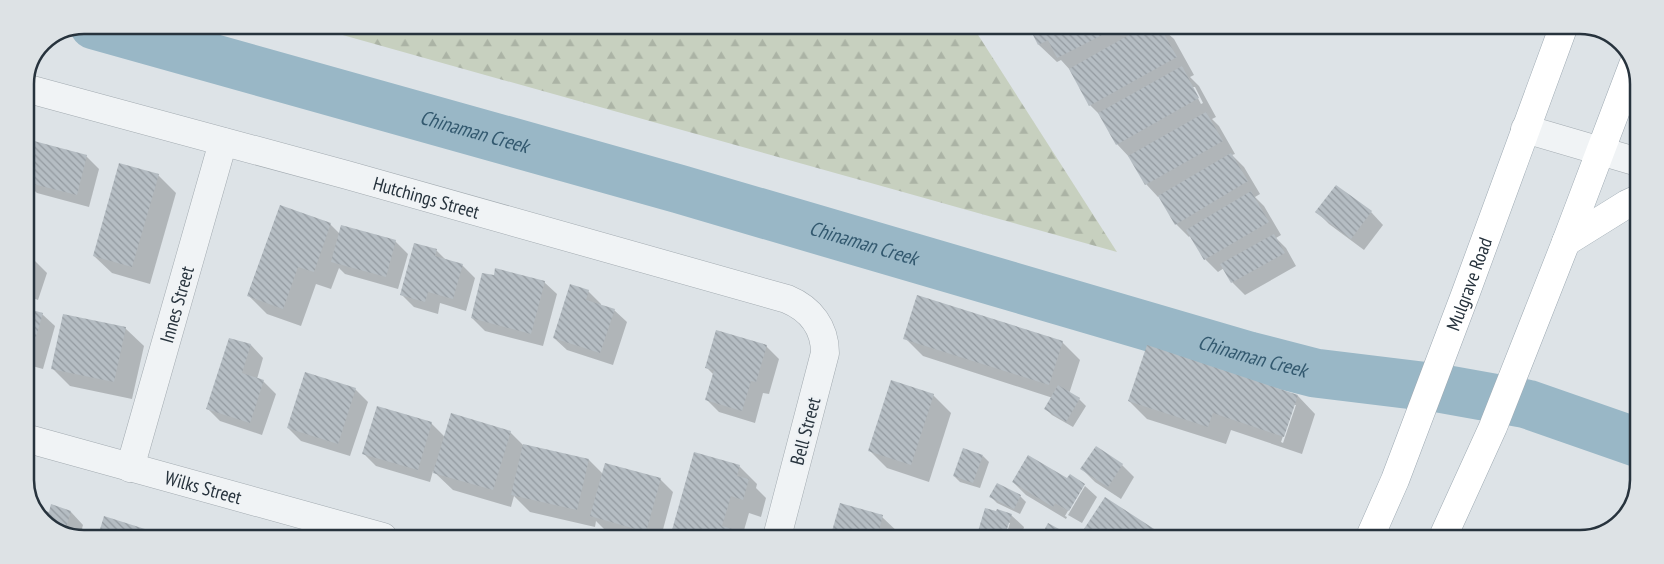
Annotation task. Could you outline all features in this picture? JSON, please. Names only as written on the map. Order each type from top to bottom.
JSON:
[{"type":"main road","name":"Mulgrave Road","points":[[1373,530],[1395,480],[1466,296],[1561,34]]},
{"type":"main road","points":[[1446,530],[1493,426],[1629,75]]},
{"type":"main road","points":[[1566,242],[1630,203]]},
{"type":"street","name":"Hutchings Street","points":[[34,90],[347,175],[788,299],[805,308],[818,325]]},
{"type":"street","points":[[1525,129],[1630,160]]},
{"type":"street","name":"Innes Street","points":[[130,468],[223,142]]},
{"type":"street","name":"Bell Street","points":[[779,530],[826,353],[825,340],[818,325]]},
{"type":"street","name":"Wilks Street","points":[[34,441],[356,530]]},
{"type":"green space","points":[[339,34],[977,34],[1117,252]]},
{"type":"building","points":[[1032,34],[1104,34],[1057,58],[1048,40],[1038,45]]},
{"type":"building","points":[[1131,34],[1164,34],[1177,57],[1089,106],[1069,69]]},
{"type":"building","points":[[1182,66],[1199,98],[1116,145],[1098,113]]},
{"type":"building","points":[[1206,112],[1223,141],[1145,185],[1128,156]]},
{"type":"building","points":[[34,141],[87,155],[77,195],[34,184]]},
{"type":"building","points":[[1231,153],[1248,181],[1175,225],[1158,196]]},
{"type":"building","points":[[119,163],[159,174],[132,267],[93,256]]},
{"type":"building","points":[[1336,185],[1372,211],[1351,239],[1315,212]]},
{"type":"building","points":[[1251,191],[1269,222],[1204,260],[1186,230]]},
{"type":"building","points":[[280,205],[331,223],[314,272],[298,267],[283,309],[247,296]]},
{"type":"building","points":[[341,225],[396,240],[386,277],[331,262]]},
{"type":"building","points":[[1274,234],[1285,253],[1231,283],[1220,264]]},
{"type":"building","points":[[414,243],[437,249],[435,256],[463,264],[453,299],[428,292],[425,302],[400,295]]},
{"type":"building","points":[[495,268],[545,281],[531,334],[471,318],[482,273],[494,275]]},
{"type":"building","points":[[570,284],[589,290],[586,300],[615,309],[600,353],[553,338]]},
{"type":"building","points":[[917,295],[1063,341],[1049,385],[903,339]]},
{"type":"building","points":[[34,310],[43,313],[34,343]]},
{"type":"building","points":[[63,314],[126,327],[114,382],[51,369]]},
{"type":"building","points":[[716,330],[767,345],[756,382],[751,381],[742,411],[705,400],[714,370],[705,368]]},
{"type":"building","points":[[229,338],[251,344],[242,373],[264,380],[250,423],[206,409]]},
{"type":"building","points":[[1147,345],[1298,395],[1284,437],[1213,413],[1208,427],[1128,401]]},
{"type":"building","points":[[305,372],[356,388],[338,444],[287,428]]},
{"type":"building","points":[[891,380],[934,394],[911,465],[868,451]]},
{"type":"building","points":[[1058,385],[1080,398],[1066,422],[1044,409]]},
{"type":"building","points":[[377,406],[432,422],[418,470],[362,454]]},
{"type":"building","points":[[451,413],[511,431],[493,490],[433,473]]},
{"type":"building","points":[[523,444],[589,459],[577,510],[511,495]]},
{"type":"building","points":[[1096,446],[1123,464],[1108,487],[1080,469]]},
{"type":"building","points":[[963,448],[983,455],[973,483],[953,476]]},
{"type":"building","points":[[694,452],[740,465],[737,476],[749,479],[743,500],[731,496],[722,526],[736,530],[672,530]]},
{"type":"building","points":[[1028,455],[1067,478],[1070,474],[1085,484],[1069,511],[1055,503],[1053,507],[1012,482]]},
{"type":"building","points":[[605,463],[661,478],[647,530],[639,530],[590,516]]},
{"type":"building","points":[[997,483],[1021,495],[1014,509],[989,497]]},
{"type":"building","points":[[1105,497],[1156,530],[1083,530]]},
{"type":"building","points":[[840,503],[883,515],[879,530],[832,530]]},
{"type":"building","points":[[51,504],[71,511],[66,527],[53,520],[44,510],[49,512]]},
{"type":"building","points":[[985,508],[996,511],[997,509],[1012,514],[1007,530],[978,530]]},
{"type":"building","points":[[104,516],[148,530],[100,530]]},
{"type":"building","points":[[1048,523],[1061,530],[1044,530]]},
{"type":"waterway","name":"Chinaman Creek","points":[[126,34],[679,189],[1249,356],[1315,373],[1438,388],[1527,404],[1630,440]]}]
